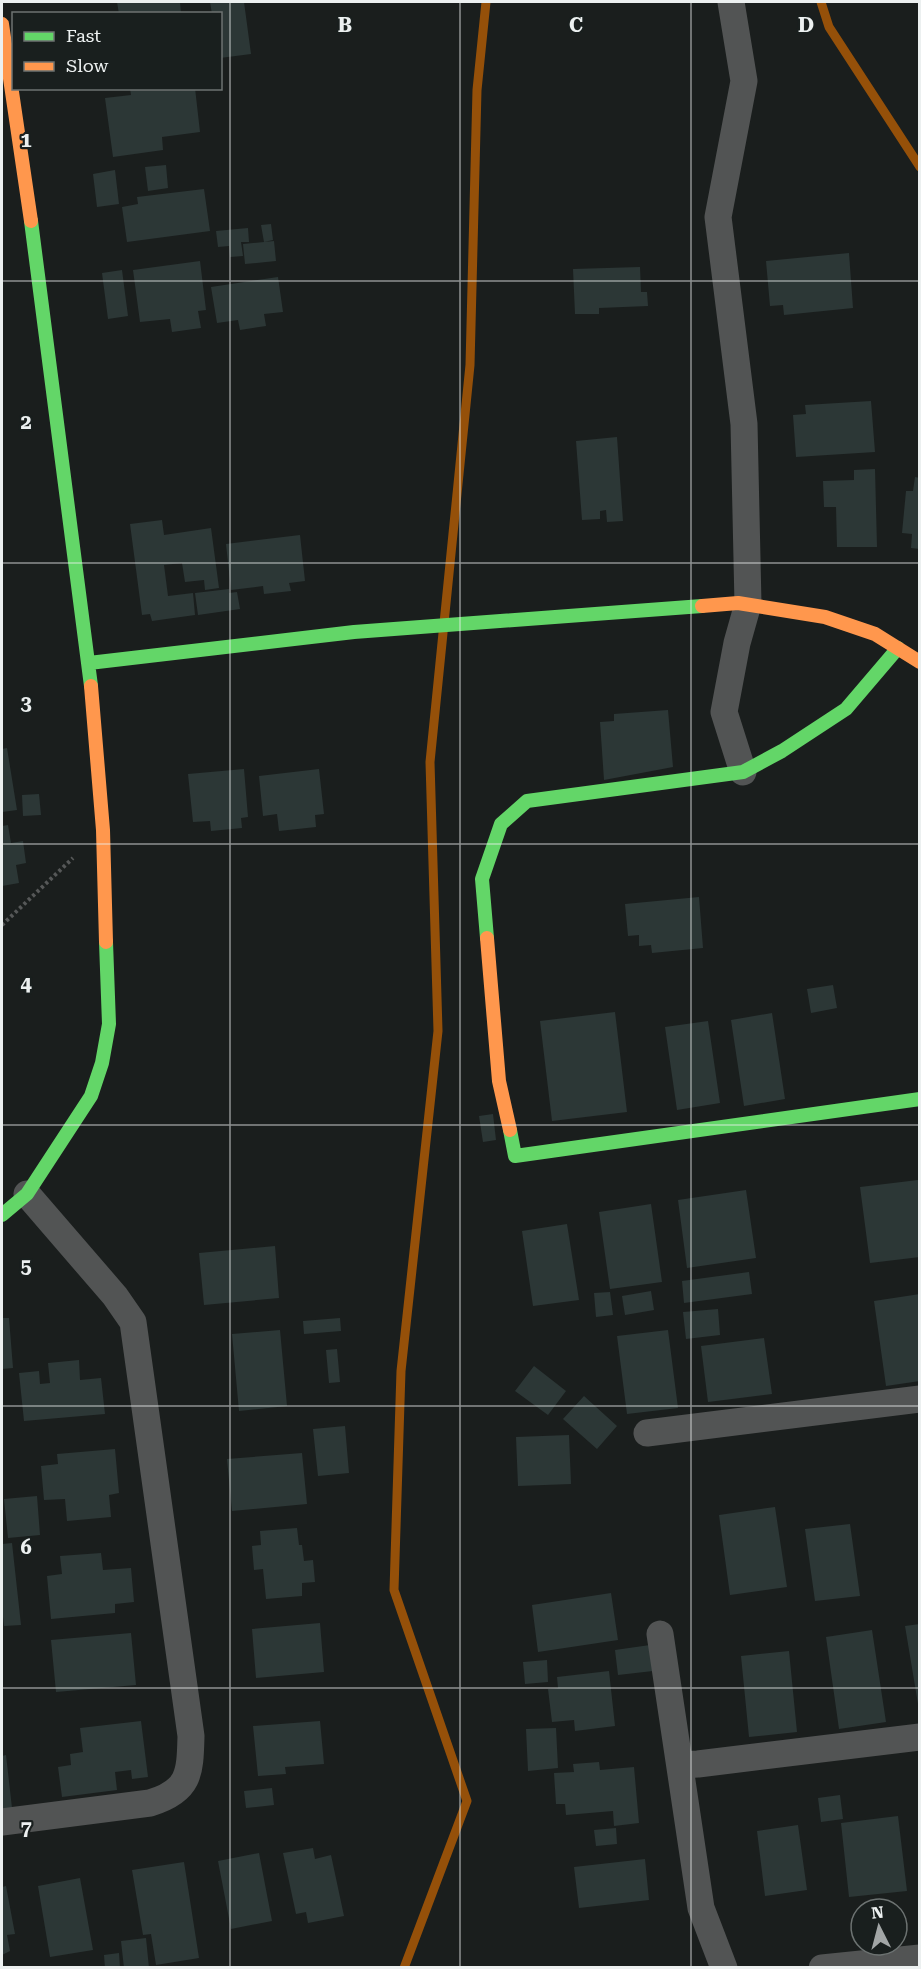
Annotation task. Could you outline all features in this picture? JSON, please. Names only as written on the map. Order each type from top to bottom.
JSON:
[{"type":"street","points":[[731,2],[744,81],[718,217],[744,424],[748,604],[737,643],[723,712],[743,772]]},
{"type":"street","points":[[2,32],[42,296],[89,663],[103,830],[109,1024],[102,1063],[91,1096],[27,1194],[2,1215]]},
{"type":"street","points":[[89,663],[354,632],[716,604],[784,607],[826,617],[875,634],[920,662]]},
{"type":"street","points":[[898,648],[846,709],[782,752],[743,772],[527,801],[501,824],[482,879],[499,1081],[515,1156],[920,1100]]},
{"type":"street","points":[[2,1822],[150,1803],[168,1798],[183,1786],[190,1769],[191,1736],[132,1322],[115,1296],[27,1194]]},
{"type":"street","points":[[647,1432],[920,1399]]},
{"type":"street","points":[[660,1634],[701,1908],[723,1968]]},
{"type":"street","points":[[680,1764],[698,1764],[920,1737]]},
{"type":"street","points":[[822,1968],[920,1958]]},
{"type":"path","points":[[2,925],[103,830]]},
{"type":"building","points":[[117,2],[180,2],[181,12],[119,12]]},
{"type":"building","points":[[210,2],[244,2],[251,54],[222,58],[222,12],[212,12]]},
{"type":"building","points":[[130,90],[195,90],[200,132],[162,137],[163,150],[113,157],[105,98],[131,95]]},
{"type":"building","points":[[166,165],[168,188],[148,191],[145,167]]},
{"type":"building","points":[[115,170],[119,204],[97,207],[93,174]]},
{"type":"building","points":[[204,189],[210,231],[127,242],[122,207],[138,204],[137,197]]},
{"type":"building","points":[[271,224],[273,240],[264,242],[261,225]]},
{"type":"building","points":[[248,228],[249,242],[241,242],[243,256],[230,257],[229,246],[218,247],[216,231]]},
{"type":"building","points":[[274,241],[276,261],[245,264],[243,244]]},
{"type":"building","points":[[849,253],[853,308],[784,315],[783,305],[770,306],[766,261]]},
{"type":"building","points":[[200,261],[206,310],[198,311],[201,328],[172,332],[170,319],[140,322],[133,270]]},
{"type":"building","points":[[640,267],[641,292],[647,292],[648,306],[599,308],[599,314],[575,314],[573,269]]},
{"type":"building","points":[[122,270],[128,316],[108,319],[102,273]]},
{"type":"building","points":[[278,277],[283,312],[264,314],[266,326],[240,330],[238,320],[217,323],[211,287]]},
{"type":"building","points":[[871,401],[875,452],[796,457],[793,415],[806,414],[805,405]]},
{"type":"building","points":[[617,437],[623,521],[607,522],[606,510],[600,511],[600,519],[582,520],[576,441]]},
{"type":"building","points":[[875,469],[877,547],[837,547],[836,507],[824,507],[823,481],[854,480],[854,470]]},
{"type":"building","points":[[915,477],[920,478],[920,549],[911,548],[912,534],[902,533],[906,491],[913,491]]},
{"type":"building","points":[[162,520],[164,535],[211,528],[219,588],[205,590],[204,580],[185,582],[182,563],[164,565],[168,596],[193,593],[195,615],[152,621],[150,614],[142,615],[130,524]]},
{"type":"building","points":[[300,535],[305,581],[289,583],[291,591],[264,594],[263,586],[231,590],[226,544]]},
{"type":"building","points":[[229,589],[229,593],[237,592],[240,609],[198,615],[195,593]]},
{"type":"building","points":[[668,710],[673,767],[604,780],[600,722],[614,721],[614,714]]},
{"type":"building","points":[[7,748],[17,810],[2,812],[2,749]]},
{"type":"building","points":[[244,769],[248,817],[241,818],[242,828],[211,831],[210,821],[193,822],[188,774]]},
{"type":"building","points":[[319,769],[324,814],[315,815],[316,827],[279,831],[277,814],[263,816],[259,776]]},
{"type":"building","points":[[39,794],[41,815],[23,816],[22,795]]},
{"type":"building","points":[[8,825],[11,843],[23,841],[26,863],[16,865],[19,883],[2,886],[2,826]]},
{"type":"building","points":[[699,897],[703,948],[652,953],[651,945],[639,946],[639,935],[628,936],[625,904]]},
{"type":"building","points":[[833,985],[837,1008],[811,1013],[807,989]]},
{"type":"building","points":[[615,1012],[627,1112],[552,1121],[540,1021]]},
{"type":"building","points":[[772,1013],[785,1099],[744,1106],[731,1020]]},
{"type":"building","points":[[708,1021],[720,1103],[677,1110],[665,1027]]},
{"type":"building","points":[[493,1114],[496,1140],[483,1142],[479,1116]]},
{"type":"building","points":[[918,1180],[920,1257],[870,1263],[860,1187]]},
{"type":"building","points":[[746,1190],[756,1258],[687,1268],[678,1200]]},
{"type":"building","points":[[651,1204],[662,1282],[610,1289],[599,1212]]},
{"type":"building","points":[[567,1224],[579,1300],[533,1306],[522,1231]]},
{"type":"building","points":[[275,1246],[279,1298],[204,1305],[199,1253]]},
{"type":"building","points":[[749,1272],[752,1294],[684,1303],[682,1281]]},
{"type":"building","points":[[651,1291],[654,1310],[625,1315],[622,1296]]},
{"type":"building","points":[[610,1292],[613,1315],[596,1317],[594,1293]]},
{"type":"building","points":[[920,1294],[920,1381],[886,1386],[874,1301]]},
{"type":"building","points":[[718,1309],[720,1335],[686,1339],[683,1312]]},
{"type":"building","points":[[2,1318],[9,1318],[13,1368],[2,1369]]},
{"type":"building","points":[[340,1318],[341,1331],[304,1334],[303,1321]]},
{"type":"building","points":[[280,1330],[287,1406],[239,1411],[232,1334]]},
{"type":"building","points":[[668,1330],[678,1408],[627,1414],[617,1336]]},
{"type":"building","points":[[764,1338],[772,1394],[708,1402],[701,1346]]},
{"type":"building","points":[[337,1349],[340,1382],[329,1383],[326,1350]]},
{"type":"building","points":[[79,1360],[80,1380],[101,1378],[105,1414],[24,1421],[19,1373],[39,1371],[40,1384],[50,1383],[48,1363]]},
{"type":"building","points":[[534,1366],[566,1391],[548,1415],[515,1391]]},
{"type":"building","points":[[584,1396],[617,1426],[597,1449],[563,1419]]},
{"type":"building","points":[[345,1426],[349,1473],[318,1476],[313,1429]]},
{"type":"building","points":[[569,1435],[571,1484],[518,1486],[516,1437]]},
{"type":"building","points":[[115,1449],[119,1493],[109,1495],[111,1517],[67,1521],[65,1499],[44,1500],[41,1466],[58,1464],[57,1454]]},
{"type":"building","points":[[302,1453],[307,1504],[232,1511],[227,1459]]},
{"type":"building","points":[[37,1496],[40,1535],[8,1538],[4,1499]]},
{"type":"building","points":[[775,1507],[787,1587],[730,1595],[719,1515]]},
{"type":"building","points":[[850,1524],[860,1596],[815,1601],[805,1529]]},
{"type":"building","points":[[297,1528],[304,1561],[313,1560],[315,1582],[302,1583],[302,1596],[266,1599],[263,1569],[254,1570],[252,1546],[261,1545],[260,1531]]},
{"type":"building","points":[[12,1543],[21,1625],[4,1626],[2,1544]]},
{"type":"building","points":[[101,1553],[103,1570],[131,1568],[134,1602],[115,1604],[115,1613],[51,1619],[47,1576],[62,1574],[60,1556]]},
{"type":"building","points":[[611,1593],[618,1640],[538,1652],[532,1605]]},
{"type":"building","points":[[320,1623],[324,1672],[256,1678],[252,1629]]},
{"type":"building","points":[[920,1624],[920,1704],[918,1704],[905,1626]]},
{"type":"building","points":[[872,1630],[886,1722],[839,1729],[826,1637]]},
{"type":"building","points":[[131,1633],[136,1685],[56,1692],[51,1640]]},
{"type":"building","points":[[650,1645],[653,1671],[618,1675],[615,1650]]},
{"type":"building","points":[[789,1651],[797,1732],[749,1737],[741,1656]]},
{"type":"building","points":[[547,1660],[548,1682],[525,1684],[523,1662]]},
{"type":"building","points":[[609,1671],[615,1726],[575,1731],[574,1720],[552,1722],[548,1689],[558,1688],[557,1677]]},
{"type":"building","points":[[141,1721],[148,1777],[132,1779],[131,1770],[115,1772],[117,1790],[62,1797],[58,1767],[71,1765],[70,1754],[83,1752],[80,1728]]},
{"type":"building","points":[[320,1721],[324,1764],[285,1767],[286,1774],[258,1776],[253,1726]]},
{"type":"building","points":[[556,1728],[558,1768],[528,1771],[526,1729]]},
{"type":"building","points":[[6,1755],[12,1808],[2,1809],[2,1756]]},
{"type":"building","points":[[599,1762],[600,1770],[634,1767],[639,1823],[614,1826],[613,1811],[566,1815],[565,1804],[556,1804],[554,1773],[574,1772],[573,1764]]},
{"type":"building","points":[[272,1788],[274,1805],[246,1808],[244,1791]]},
{"type":"building","points":[[840,1795],[843,1819],[821,1822],[818,1798]]},
{"type":"building","points":[[898,1816],[907,1891],[849,1897],[841,1823]]},
{"type":"building","points":[[798,1825],[807,1890],[765,1896],[757,1831]]},
{"type":"building","points":[[616,1828],[617,1844],[596,1846],[594,1830]]},
{"type":"building","points":[[313,1848],[315,1859],[331,1855],[344,1916],[308,1923],[306,1912],[296,1914],[283,1853]]},
{"type":"building","points":[[259,1853],[272,1921],[231,1929],[218,1861]]},
{"type":"building","points":[[645,1859],[649,1900],[579,1908],[574,1867]]},
{"type":"building","points":[[184,1862],[199,1958],[156,1965],[151,1934],[143,1935],[132,1870]]},
{"type":"building","points":[[80,1878],[93,1950],[50,1957],[38,1886]]},
{"type":"building","points":[[6,1886],[15,1934],[7,1935],[10,1951],[2,1955],[2,1887]]},
{"type":"building","points":[[146,1938],[149,1968],[124,1968],[121,1941]]},
{"type":"building","points":[[119,1953],[120,1968],[105,1968],[104,1955]]},
{"type":"waterway","points":[[404,1968],[467,1801],[394,1590],[401,1371],[438,1031],[430,762],[470,365],[477,90],[486,2]]},
{"type":"waterway","points":[[821,2],[829,27],[920,167]]},
{"type":"traffic: fast","points":[[31,221],[91,686]]},
{"type":"traffic: fast","points":[[89,663],[354,632],[702,606]]},
{"type":"traffic: fast","points":[[487,938],[482,879],[501,824],[527,801],[743,772],[782,751],[846,709],[898,648]]},
{"type":"traffic: fast","points":[[2,1215],[27,1194],[91,1096],[102,1063],[109,1024],[106,942]]},
{"type":"traffic: fast","points":[[510,1130],[515,1156],[920,1099]]},
{"type":"traffic: slow","points":[[2,24],[31,221]]},
{"type":"traffic: slow","points":[[702,606],[738,603],[825,617],[875,634],[920,662]]},
{"type":"traffic: slow","points":[[91,686],[103,830],[106,942]]},
{"type":"traffic: slow","points":[[487,938],[499,1081],[510,1130]]}]
